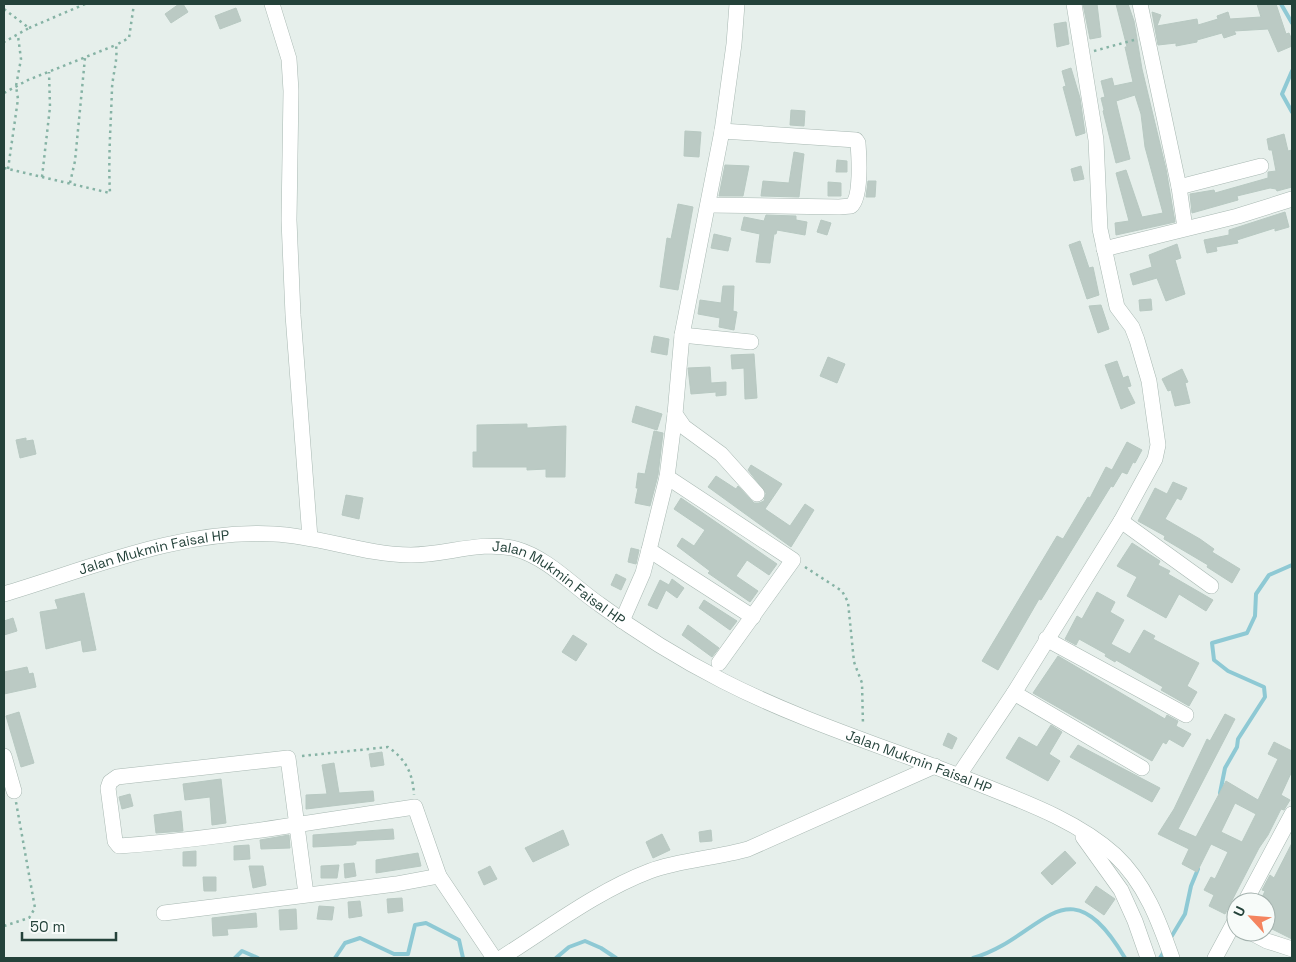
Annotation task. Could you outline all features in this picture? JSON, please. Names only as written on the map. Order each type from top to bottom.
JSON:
[{"type":"street","points":[[272,4],[288,60],[291,91],[290,229],[294,315],[310,538]]},
{"type":"street","points":[[622,621],[643,573],[667,477],[682,335],[722,131],[737,4]]},
{"type":"street","points":[[959,775],[1014,694],[1046,639],[1121,521],[1155,459],[1158,445],[1147,373],[1132,327],[1117,307],[1100,230],[1096,140],[1074,4]]},
{"type":"street","points":[[1140,4],[1185,228]]},
{"type":"street","points":[[708,204],[839,207],[851,206],[856,201],[859,175],[858,142],[856,140],[722,131]]},
{"type":"street","points":[[1178,187],[1261,166]]},
{"type":"street","points":[[1104,249],[1238,216],[1292,199]]},
{"type":"street","points":[[682,335],[751,342]]},
{"type":"street","points":[[675,414],[684,427],[721,454],[757,494]]},
{"type":"street","points":[[667,477],[793,560],[719,663]]},
{"type":"street","points":[[1121,521],[1212,586]]},
{"type":"street","name":"Jalan Mukmin Faisal HP","points":[[4,594],[157,547],[239,534],[275,534],[310,538],[369,550],[411,555],[494,546],[518,550],[554,570],[622,621],[722,681],[862,740],[959,775],[1026,803],[1078,828],[1115,854],[1136,879],[1156,914],[1172,958]]},
{"type":"street","points":[[649,550],[753,617]]},
{"type":"street","points":[[1046,639],[1186,715]]},
{"type":"street","points":[[1014,694],[1142,768]]},
{"type":"street","points":[[4,756],[14,791]]},
{"type":"street","points":[[306,894],[296,824],[288,758],[117,777],[110,782],[108,788],[116,842],[119,846],[184,841],[296,824],[415,807],[440,876],[494,958]]},
{"type":"street","points":[[501,958],[609,890],[650,870],[720,857],[748,849],[935,766]]},
{"type":"street","points":[[1250,892],[1292,814]]},
{"type":"street","name":"Jalan Mukmin Faisal HP","points":[[1078,828],[1121,890],[1135,921],[1148,958]]},
{"type":"street","points":[[164,913],[440,876]]},
{"type":"street","points":[[1215,958],[1226,938]]},
{"type":"street","points":[[1271,942],[1292,948]]},
{"type":"path","points":[[4,42],[18,36],[29,28],[85,4]]},
{"type":"path","points":[[4,93],[16,86],[129,38],[134,4]]},
{"type":"path","points":[[4,9],[29,28]]},
{"type":"path","points":[[18,36],[21,59],[16,86],[18,99],[6,169],[110,193],[108,165],[112,85],[118,57],[116,45]]},
{"type":"path","points":[[1083,54],[1147,36]]},
{"type":"path","points":[[70,183],[77,144],[85,58]]},
{"type":"path","points":[[42,177],[50,107],[49,72]]},
{"type":"path","points":[[793,560],[842,591],[848,602],[854,662],[862,683],[864,706],[862,740]]},
{"type":"path","points":[[288,758],[388,747],[399,755],[407,766],[413,782],[415,807]]},
{"type":"path","points":[[4,926],[29,918],[35,908],[14,791]]},
{"type":"building","points":[[179,4],[183,4],[188,12],[171,23],[165,14]]},
{"type":"building","points":[[1083,4],[1097,4],[1101,37],[1090,39]]},
{"type":"building","points":[[1116,4],[1128,4],[1134,21],[1142,69],[1166,169],[1175,222],[1116,235],[1115,223],[1129,221],[1116,173],[1126,170],[1142,217],[1163,213],[1145,147],[1141,114],[1135,95],[1116,101],[1130,159],[1116,163],[1103,111],[1101,98],[1105,97],[1101,81],[1112,78],[1114,86],[1133,82],[1125,47],[1127,47]]},
{"type":"building","points":[[1257,4],[1276,4],[1286,34],[1289,33],[1292,40],[1292,46],[1278,52],[1268,29],[1234,31],[1236,34],[1224,38],[1222,33],[1197,40],[1197,42],[1176,46],[1176,43],[1158,45],[1152,12],[1161,15],[1157,26],[1197,19],[1198,25],[1218,19],[1217,16],[1228,12],[1230,19],[1261,17]]},
{"type":"building","points":[[236,8],[241,21],[220,29],[215,16]]},
{"type":"building","points":[[1066,22],[1069,44],[1057,47],[1054,24]]},
{"type":"building","points":[[1071,68],[1080,98],[1085,133],[1076,136],[1063,87],[1066,86],[1062,71]]},
{"type":"building","points":[[791,110],[805,111],[804,126],[790,125]]},
{"type":"building","points":[[685,131],[701,132],[699,157],[684,156]]},
{"type":"building","points":[[1284,134],[1288,151],[1292,150],[1292,187],[1277,191],[1270,188],[1237,196],[1238,200],[1192,213],[1190,194],[1214,190],[1215,193],[1268,178],[1268,172],[1276,171],[1272,150],[1269,150],[1267,139]]},
{"type":"building","points":[[794,152],[804,154],[799,197],[761,196],[763,181],[789,183]]},
{"type":"building","points":[[837,160],[847,161],[847,172],[836,172]]},
{"type":"building","points":[[725,165],[749,166],[743,196],[719,196]]},
{"type":"building","points":[[1081,166],[1084,179],[1074,181],[1071,169]]},
{"type":"building","points":[[868,181],[876,181],[875,197],[866,197]]},
{"type":"building","points":[[828,182],[841,183],[841,196],[828,196]]},
{"type":"building","points":[[678,204],[693,207],[678,290],[660,287],[667,238],[671,239]]},
{"type":"building","points":[[1285,212],[1289,227],[1275,231],[1275,228],[1237,240],[1238,243],[1216,247],[1217,251],[1207,253],[1204,240],[1229,235],[1229,230]]},
{"type":"building","points":[[766,215],[796,216],[796,220],[807,222],[805,235],[777,230],[776,234],[774,234],[770,263],[756,262],[760,234],[741,230],[744,217],[764,221]]},
{"type":"building","points":[[821,220],[831,223],[827,235],[817,232]]},
{"type":"building","points":[[714,234],[731,238],[728,251],[711,248]]},
{"type":"building","points":[[1080,241],[1089,268],[1093,267],[1099,295],[1087,299],[1069,245]]},
{"type":"building","points":[[1177,244],[1181,258],[1175,260],[1185,294],[1166,301],[1157,278],[1133,285],[1130,274],[1152,267],[1149,255]]},
{"type":"building","points":[[723,286],[734,286],[733,311],[737,312],[734,330],[719,327],[720,318],[698,314],[700,300],[721,303]]},
{"type":"building","points":[[1151,299],[1152,310],[1140,311],[1139,300]]},
{"type":"building","points":[[1101,305],[1109,329],[1098,333],[1089,306]]},
{"type":"building","points":[[654,336],[669,339],[667,355],[651,352]]},
{"type":"building","points":[[754,354],[757,398],[745,399],[744,368],[732,369],[731,355]]},
{"type":"building","points":[[828,357],[845,364],[837,383],[820,376]]},
{"type":"building","points":[[1117,361],[1123,378],[1128,376],[1131,386],[1127,387],[1135,403],[1121,409],[1105,365]]},
{"type":"building","points":[[710,367],[711,383],[726,382],[726,395],[716,396],[716,392],[691,394],[688,368]]},
{"type":"building","points":[[1182,369],[1188,382],[1185,383],[1190,403],[1175,406],[1171,390],[1168,391],[1162,379]]},
{"type":"building","points":[[636,406],[662,414],[657,430],[632,422]]},
{"type":"building","points":[[527,424],[527,428],[566,426],[565,477],[546,477],[546,469],[527,470],[527,467],[473,467],[473,452],[477,452],[477,425]]},
{"type":"building","points":[[654,431],[663,433],[658,475],[650,506],[635,503],[638,473],[645,474]]},
{"type":"building","points":[[26,438],[26,441],[33,440],[36,454],[20,458],[16,440]]},
{"type":"building","points":[[1127,442],[1142,450],[1135,463],[1133,462],[1127,474],[1122,472],[1113,487],[1111,486],[1041,600],[1039,599],[998,670],[982,661],[1057,536],[1063,539],[1088,497],[1090,498],[1106,467],[1112,470]]},
{"type":"building","points":[[751,465],[782,484],[765,509],[790,526],[805,504],[814,510],[791,547],[708,487],[716,476],[736,489],[738,486],[754,503],[764,501],[766,493],[748,470]]},
{"type":"building","points":[[1173,482],[1187,488],[1181,500],[1177,498],[1165,519],[1200,539],[1214,549],[1212,552],[1240,569],[1232,583],[1207,567],[1208,565],[1164,539],[1165,536],[1138,521],[1155,488],[1167,494]]},
{"type":"building","points":[[346,495],[363,498],[359,519],[342,515]]},
{"type":"building","points":[[681,498],[777,564],[769,575],[747,560],[736,576],[758,591],[750,602],[708,573],[710,571],[677,546],[682,538],[694,546],[705,530],[674,509]]},
{"type":"building","points":[[1132,543],[1160,561],[1158,565],[1170,571],[1168,574],[1213,600],[1206,611],[1179,594],[1166,618],[1127,596],[1137,577],[1117,566]]},
{"type":"building","points":[[631,548],[639,550],[636,564],[628,562]]},
{"type":"building","points":[[616,574],[626,579],[621,590],[611,585]]},
{"type":"building","points":[[672,579],[684,588],[677,598],[666,590],[657,609],[648,605],[660,580],[669,585]]},
{"type":"building","points":[[1097,592],[1115,602],[1110,612],[1124,620],[1111,644],[1130,654],[1144,630],[1155,636],[1153,639],[1199,663],[1187,686],[1197,692],[1189,706],[1161,690],[1163,687],[1116,660],[1115,662],[1105,656],[1106,654],[1079,639],[1076,645],[1065,639],[1077,616],[1082,619]]},
{"type":"building","points":[[84,593],[96,650],[83,652],[81,640],[46,649],[40,612],[58,609],[55,600]]},
{"type":"building","points":[[704,600],[737,621],[730,630],[699,608]]},
{"type":"building","points":[[13,618],[17,631],[4,635],[4,621]]},
{"type":"building","points":[[688,625],[719,648],[712,657],[682,635]]},
{"type":"building","points":[[573,635],[587,644],[576,661],[562,652]]},
{"type":"building","points":[[1058,656],[1165,719],[1167,715],[1178,721],[1176,726],[1191,734],[1183,747],[1169,739],[1166,744],[1163,742],[1152,761],[1033,693]]},
{"type":"building","points":[[27,667],[29,674],[33,673],[36,687],[4,694],[4,672]]},
{"type":"building","points":[[19,712],[34,763],[21,767],[6,716]]},
{"type":"building","points":[[1225,714],[1235,719],[1178,829],[1196,837],[1226,781],[1258,800],[1278,759],[1268,754],[1274,742],[1292,751],[1292,771],[1281,795],[1290,800],[1284,810],[1281,809],[1236,892],[1226,892],[1225,914],[1209,906],[1214,895],[1204,890],[1211,877],[1215,879],[1228,852],[1211,844],[1197,872],[1182,864],[1189,849],[1158,834],[1174,809],[1207,739],[1210,741]],"holes":[[[1235,803],[1256,814],[1242,842],[1221,832]]]},
{"type":"building","points":[[1051,725],[1062,732],[1049,754],[1060,761],[1048,781],[1006,758],[1019,737],[1037,747]]},
{"type":"building","points":[[948,733],[957,738],[952,749],[943,745]]},
{"type":"building","points":[[1078,745],[1160,788],[1152,802],[1070,757]]},
{"type":"building","points":[[382,752],[384,765],[371,767],[369,754]]},
{"type":"building","points":[[334,763],[339,793],[373,791],[374,801],[306,809],[306,795],[327,794],[322,765]]},
{"type":"building","points":[[221,779],[226,823],[212,825],[210,797],[185,800],[183,784]]},
{"type":"building","points":[[130,794],[133,806],[122,809],[119,797]]},
{"type":"building","points":[[181,811],[183,831],[156,833],[154,815]]},
{"type":"building","points":[[393,829],[394,839],[356,841],[356,844],[353,845],[313,847],[313,835]]},
{"type":"building","points":[[563,830],[569,845],[533,862],[525,848]]},
{"type":"building","points":[[711,830],[712,841],[700,842],[699,832]]},
{"type":"building","points":[[662,834],[670,850],[653,858],[646,842]]},
{"type":"building","points":[[289,835],[290,848],[261,849],[260,840]]},
{"type":"building","points":[[1292,843],[1292,939],[1276,931],[1276,892],[1265,892],[1262,890],[1270,875],[1274,878]]},
{"type":"building","points":[[249,845],[250,859],[234,860],[234,846]]},
{"type":"building","points":[[196,851],[196,866],[183,866],[183,852]]},
{"type":"building","points":[[1065,851],[1076,863],[1052,885],[1041,873]]},
{"type":"building","points":[[418,853],[421,866],[376,873],[376,860]]},
{"type":"building","points":[[354,863],[356,876],[345,878],[344,864]]},
{"type":"building","points":[[339,865],[337,878],[321,878],[321,866]]},
{"type":"building","points":[[249,866],[263,866],[266,885],[253,888]]},
{"type":"building","points":[[490,866],[497,879],[484,885],[478,872]]},
{"type":"building","points":[[203,877],[216,877],[216,891],[204,891]]},
{"type":"building","points":[[1096,886],[1115,899],[1104,915],[1085,902]]},
{"type":"building","points":[[402,898],[403,911],[388,913],[387,899]]},
{"type":"building","points":[[360,901],[362,916],[349,918],[348,902]]},
{"type":"building","points":[[319,906],[334,907],[332,920],[317,919]]},
{"type":"building","points":[[296,909],[297,929],[280,930],[279,910]]},
{"type":"building","points":[[256,913],[257,927],[227,929],[228,935],[213,936],[212,918]]},
{"type":"waterway","points":[[1281,4],[1292,23]]},
{"type":"waterway","points":[[1292,71],[1282,94],[1292,112]]},
{"type":"waterway","points":[[1220,793],[1225,768],[1237,747],[1238,739],[1265,697],[1264,687],[1228,671],[1214,660],[1212,643],[1247,633],[1255,616],[1256,594],[1269,575],[1292,565]]},
{"type":"waterway","points":[[1170,939],[1185,914],[1191,886],[1198,869]]},
{"type":"waterway","points":[[973,958],[997,948],[1053,913],[1069,909],[1086,913],[1104,929],[1125,958]]},
{"type":"waterway","points":[[335,958],[345,943],[360,938],[394,954],[408,954],[415,925],[426,923],[459,940],[463,958]]},
{"type":"waterway","points":[[556,958],[569,947],[585,941],[601,948],[616,958]]},
{"type":"waterway","points":[[1160,958],[1165,950]]},
{"type":"waterway","points":[[235,958],[242,951],[258,958]]}]
